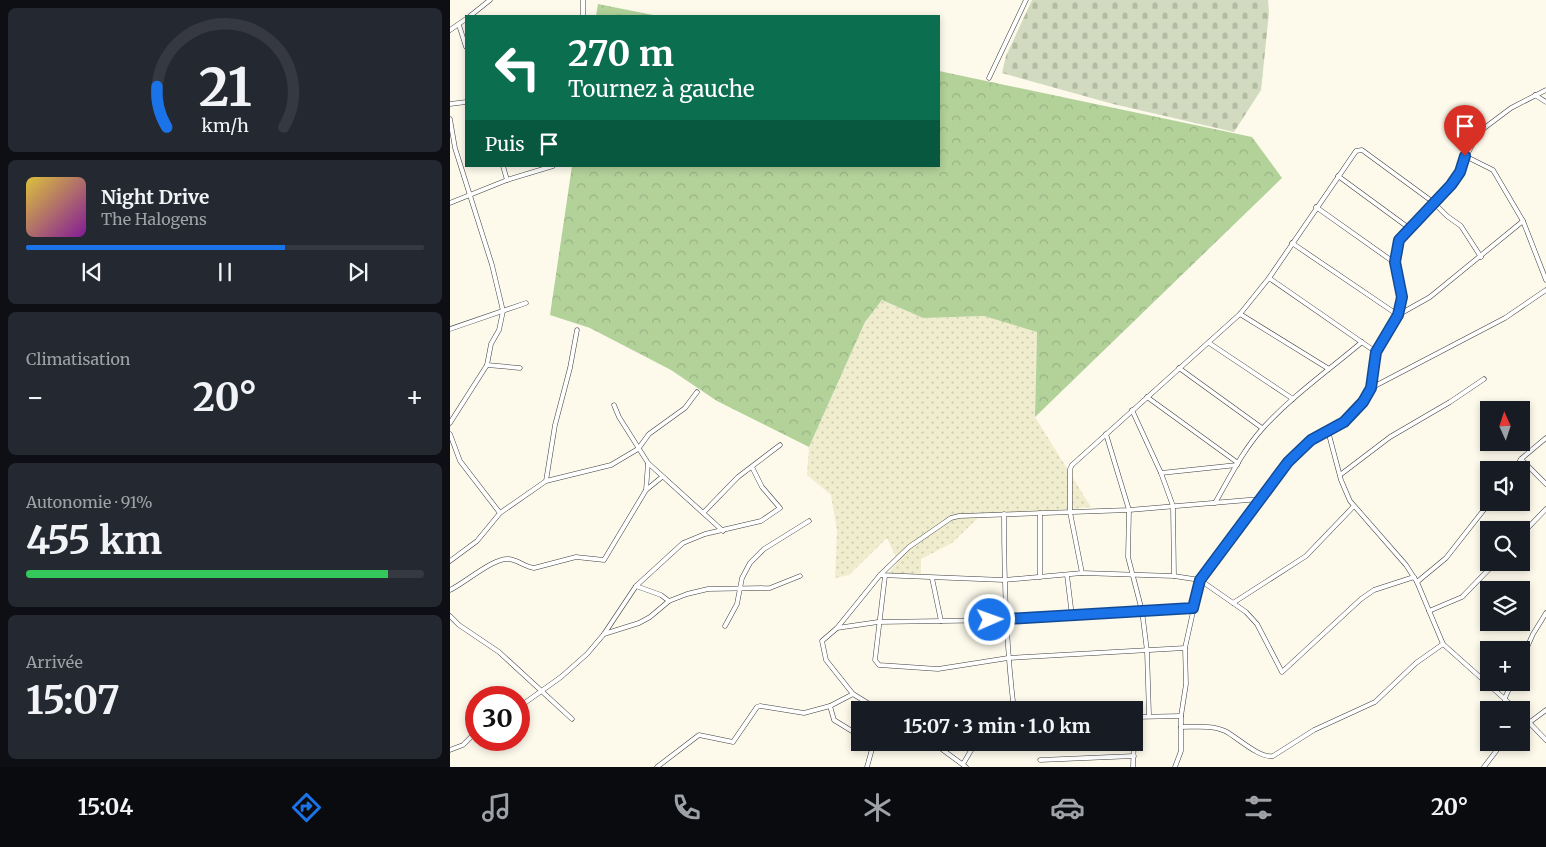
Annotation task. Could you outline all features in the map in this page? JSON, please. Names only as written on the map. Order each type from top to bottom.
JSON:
[{"type":"street","points":[[471,15],[490,0]]},
{"type":"street","points":[[583,0],[583,15]]},
{"type":"street","points":[[989,78],[1026,0]]},
{"type":"street","points":[[450,30],[465,20]]},
{"type":"street","points":[[459,25],[465,44]]},
{"type":"street","points":[[1175,767],[1181,751],[1181,716],[1186,684],[1185,648],[1200,580],[1288,462],[1304,446],[1344,422],[1363,402],[1371,388],[1376,352],[1398,315],[1402,297],[1395,262],[1399,240],[1451,185],[1460,172],[1465,156],[1475,137],[1484,127],[1546,90]]},
{"type":"street","points":[[1535,95],[1546,102]]},
{"type":"street","points":[[450,104],[465,102]]},
{"type":"street","points":[[450,119],[455,148],[496,280],[503,311],[499,330],[490,344],[487,366],[450,423]]},
{"type":"street","points":[[1082,573],[1070,512],[1071,467],[1240,314],[1268,278],[1356,151],[1362,150],[1433,202],[1447,216],[1461,226],[1481,257]]},
{"type":"street","points":[[1465,156],[1493,170],[1523,222],[1546,280]]},
{"type":"street","points":[[503,167],[506,180]]},
{"type":"street","points":[[450,203],[506,180],[551,167]]},
{"type":"street","points":[[1338,176],[1409,228]]},
{"type":"street","points":[[1316,207],[1395,262]]},
{"type":"street","points":[[1398,315],[1430,297],[1523,222]]},
{"type":"street","points":[[1292,243],[1398,315]]},
{"type":"street","points":[[1268,278],[1376,352]]},
{"type":"street","points":[[1371,388],[1505,318],[1546,290]]},
{"type":"street","points":[[450,329],[526,303]]},
{"type":"street","points":[[1240,314],[1329,369]]},
{"type":"street","points":[[546,481],[552,452],[554,425],[570,368],[577,330]]},
{"type":"street","points":[[1215,502],[1237,464],[1262,428],[1293,399],[1362,342]]},
{"type":"street","points":[[1209,343],[1293,399]]},
{"type":"street","points":[[487,366],[520,368]]},
{"type":"street","points":[[1179,368],[1262,428]]},
{"type":"street","points":[[1340,475],[1390,437],[1450,402],[1484,379]]},
{"type":"street","points":[[450,561],[477,541],[500,513],[546,481],[611,465],[638,449],[649,434],[685,408],[697,392]]},
{"type":"street","points":[[1147,397],[1237,464]]},
{"type":"street","points":[[614,406],[648,463],[723,531]]},
{"type":"street","points":[[1132,410],[1161,473],[1173,506],[1174,576]]},
{"type":"street","points":[[1328,432],[1340,475],[1353,507],[1401,556],[1417,582],[1442,644],[1508,701]]},
{"type":"street","points":[[450,434],[460,461],[500,513]]},
{"type":"street","points":[[1106,434],[1129,510],[1128,548],[1131,575],[1142,610],[1147,651],[1149,715]]},
{"type":"street","points":[[1546,438],[1521,459],[1546,484]]},
{"type":"street","points":[[704,512],[732,483],[780,445]]},
{"type":"street","points":[[646,490],[648,463]]},
{"type":"street","points":[[1161,473],[1237,464]]},
{"type":"street","points":[[530,698],[574,666],[604,634],[636,586],[689,539],[761,521],[780,508],[762,487],[752,467]]},
{"type":"street","points":[[450,590],[500,560],[513,560],[534,568],[576,557],[604,560],[646,490],[662,477]]},
{"type":"street","points":[[864,701],[853,694],[823,654],[822,641],[837,628],[909,548],[951,518],[959,516],[1129,510],[1260,499]]},
{"type":"street","points":[[1233,603],[1306,556],[1353,507]]},
{"type":"street","points":[[1530,526],[1546,509]]},
{"type":"street","points":[[1417,582],[1446,558],[1483,511]]},
{"type":"street","points":[[1040,513],[1040,578]]},
{"type":"street","points":[[1004,514],[1004,580],[1008,658],[1013,701]]},
{"type":"street","points":[[725,626],[737,604],[743,573],[754,558],[783,536],[809,521]]},
{"type":"street","points":[[1428,611],[1462,597],[1487,571]]},
{"type":"street","points":[[883,575],[1004,580],[1082,573],[1174,576],[1200,580],[1246,612],[1257,624],[1282,672],[1361,599],[1374,590],[1414,577]]},
{"type":"street","points":[[883,575],[875,660],[879,665],[938,669],[1008,658],[1185,648]]},
{"type":"street","points":[[1067,575],[1072,616]]},
{"type":"street","points":[[604,634],[644,620],[669,601],[701,590],[770,588],[800,576]]},
{"type":"street","points":[[932,578],[941,621]]},
{"type":"street","points":[[636,586],[661,595],[669,601]]},
{"type":"street","points":[[837,628],[878,622],[1006,620],[1193,608]]},
{"type":"street","points":[[1530,641],[1546,613]]},
{"type":"street","points":[[450,616],[459,625],[498,652],[572,719]]},
{"type":"street","points":[[1181,726],[1217,728],[1234,736],[1262,755],[1273,756],[1314,730],[1375,702],[1393,687],[1416,663],[1442,644]]},
{"type":"street","points":[[1505,701],[1508,691]]},
{"type":"street","points":[[657,767],[699,735],[733,742],[752,713],[760,706],[804,713],[830,706],[853,694]]},
{"type":"street","points":[[830,706],[834,720],[851,730]]},
{"type":"street","points":[[1546,710],[1530,722],[1546,740]]},
{"type":"street","points":[[1143,716],[1181,716]]},
{"type":"street","points":[[450,750],[465,743]]},
{"type":"street","points":[[867,767],[871,751]]},
{"type":"street","points":[[945,751],[965,765],[972,751]]},
{"type":"street","points":[[1133,767],[1134,751]]},
{"type":"street","points":[[1484,767],[1496,751]]},
{"type":"street","points":[[1040,760],[1134,756]]},
{"type":"shaded area","points":[[882,300],[923,318],[984,316],[1037,332],[1035,417],[1091,507],[979,517],[952,543],[921,559],[921,574],[888,573],[898,562],[887,538],[849,575],[835,578],[837,531],[831,495],[807,475],[809,447],[865,322]]},
{"type":"green space","points":[[1032,0],[1268,0],[1269,13],[1261,90],[1234,132],[1113,104],[1002,73],[1006,56]]},
{"type":"green space","points":[[598,4],[653,15],[596,15]]},
{"type":"green space","points":[[940,71],[1252,137],[1282,178],[1035,417],[1037,332],[984,316],[923,318],[882,300],[865,322],[809,447],[717,401],[671,370],[590,328],[550,315],[572,167],[940,167]]},
{"type":"route","points":[[990,620],[1193,608],[1200,580],[1212,561],[1288,462],[1311,440],[1344,422],[1363,402],[1371,388],[1376,352],[1398,315],[1402,297],[1401,283],[1395,262],[1399,240],[1426,209],[1451,185],[1460,172],[1465,156]]}]
